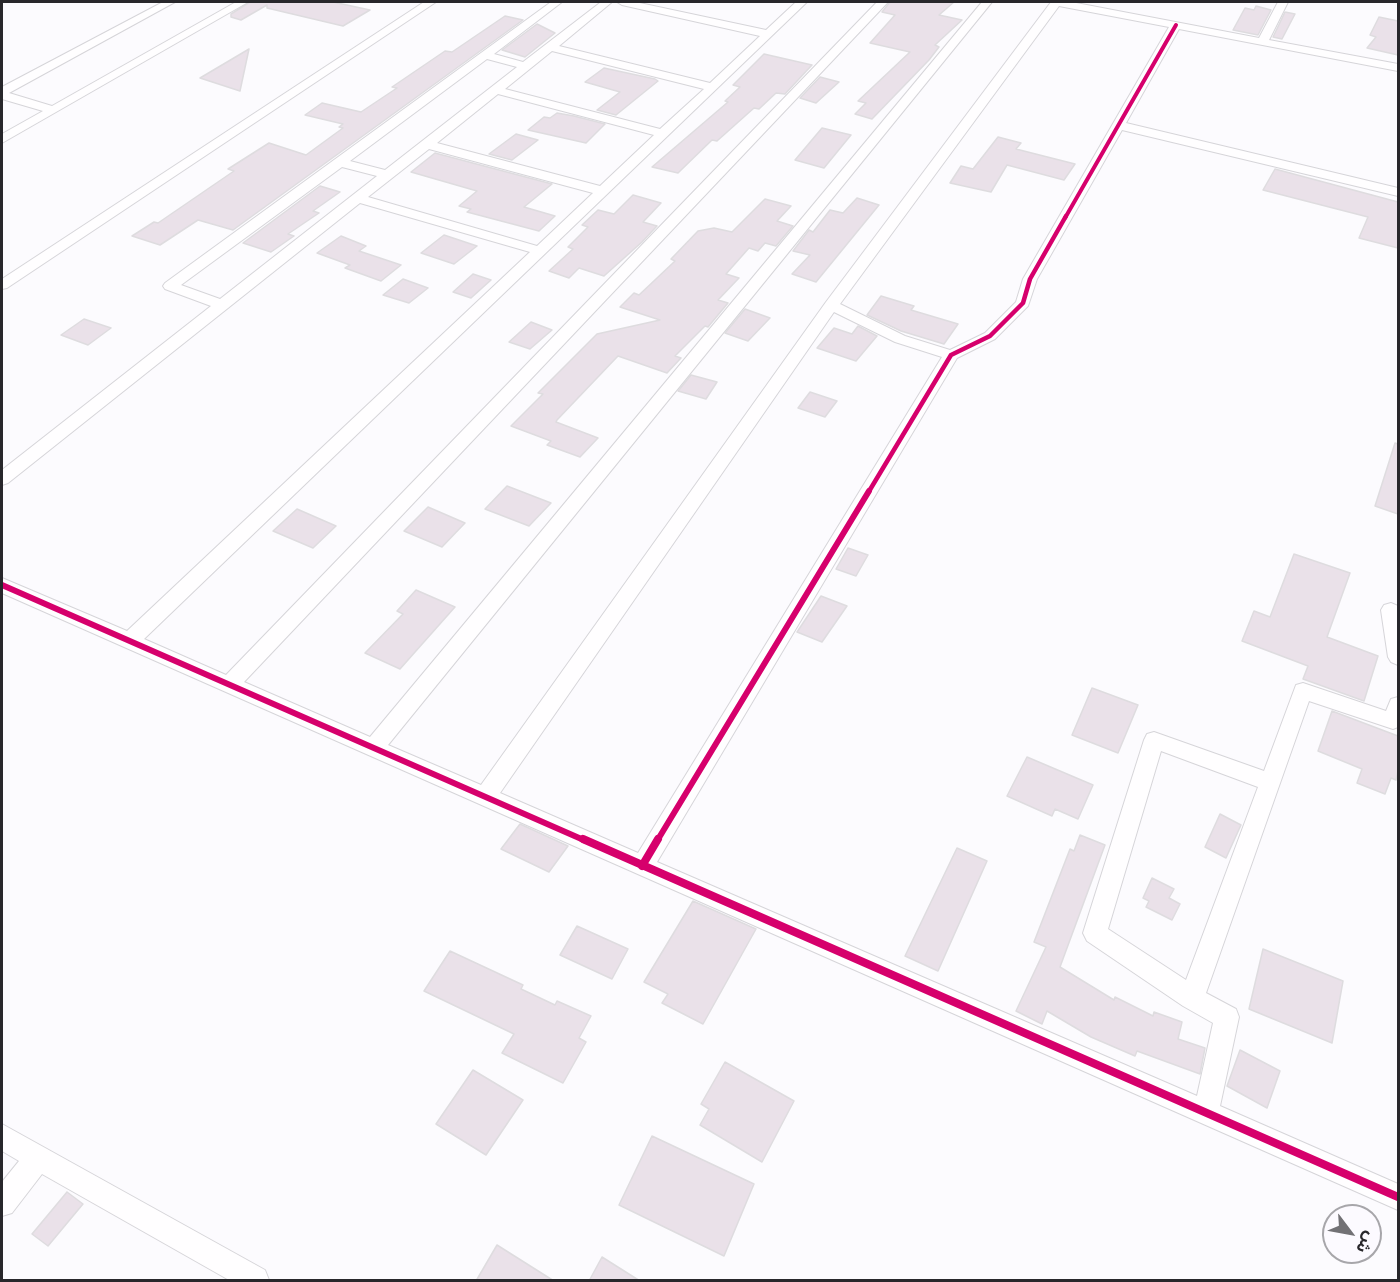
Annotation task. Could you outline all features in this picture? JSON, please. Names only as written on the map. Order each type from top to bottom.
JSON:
[{"type":"street","points":[[2,93],[170,2]]},
{"type":"street","points":[[2,140],[243,2]]},
{"type":"street","points":[[2,285],[431,2]]},
{"type":"street","points":[[222,305],[170,286],[557,2]]},
{"type":"street","points":[[2,479],[607,2]]},
{"type":"street","points":[[622,2],[768,34]]},
{"type":"street","points":[[129,640],[802,2]]},
{"type":"street","points":[[229,684],[883,2]]},
{"type":"street","points":[[373,748],[987,2]]},
{"type":"street","points":[[485,797],[831,305],[1056,2],[1398,68]]},
{"type":"street","points":[[1262,42],[1283,2]]},
{"type":"street","points":[[642,866],[951,355],[990,336],[1023,303],[1030,279],[1176,25]]},
{"type":"street","points":[[550,47],[712,87]]},
{"type":"street","points":[[483,55],[525,66]]},
{"type":"street","points":[[495,90],[663,134]]},
{"type":"street","points":[[2,93],[52,111]]},
{"type":"street","points":[[1117,125],[1398,192]]},
{"type":"street","points":[[427,144],[602,191]]},
{"type":"street","points":[[340,162],[387,175]]},
{"type":"street","points":[[357,198],[540,251]]},
{"type":"street","points":[[831,305],[900,339],[951,355]]},
{"type":"street","points":[[2,585],[1398,1197]]},
{"type":"street","points":[[1391,610],[1398,657]]},
{"type":"street","points":[[1192,998],[1303,692],[1394,721],[1398,705]]},
{"type":"street","points":[[1206,1113],[1227,1017],[1192,998],[1095,933],[1154,740],[1270,783]]},
{"type":"street","points":[[2,1137],[255,1281]]},
{"type":"street","points":[[2,1203],[38,1158]]},
{"type":"building","points":[[250,2],[333,2],[370,10],[343,26],[267,8],[267,5],[241,20],[231,17],[231,14]]},
{"type":"building","points":[[890,2],[954,2],[939,15],[962,20],[935,45],[939,47],[929,60],[872,119],[855,114],[866,103],[858,101],[910,52],[870,43],[895,15],[882,12]]},
{"type":"building","points":[[1256,6],[1271,10],[1258,35],[1233,30],[1245,8],[1254,10]]},
{"type":"building","points":[[1285,12],[1295,14],[1282,39],[1273,37]]},
{"type":"building","points":[[505,16],[523,20],[233,230],[198,220],[160,245],[132,236],[154,222],[158,223],[234,171],[228,169],[269,143],[306,155],[343,128],[339,127],[343,124],[305,115],[322,103],[361,112],[397,88],[392,87],[445,51],[452,52]]},
{"type":"building","points":[[1379,17],[1398,21],[1398,55],[1367,48],[1376,37],[1370,35]]},
{"type":"building","points":[[537,24],[555,33],[525,57],[502,50]]},
{"type":"building","points":[[249,49],[240,91],[200,78]]},
{"type":"building","points":[[764,54],[812,65],[785,94],[776,93],[759,109],[754,108],[717,141],[712,140],[678,173],[652,167],[728,102],[725,101],[740,87],[733,85]]},
{"type":"building","points":[[604,68],[658,81],[616,115],[597,110],[620,92],[585,82]]},
{"type":"building","points":[[820,77],[839,82],[816,103],[800,98]]},
{"type":"building","points":[[557,113],[605,124],[586,143],[528,130],[544,117],[550,118]]},
{"type":"building","points":[[822,128],[851,135],[824,168],[795,160]]},
{"type":"building","points":[[516,134],[538,140],[512,160],[489,154]]},
{"type":"building","points":[[998,137],[1021,143],[1016,149],[1075,164],[1064,180],[1007,165],[991,192],[950,183],[961,166],[973,169]]},
{"type":"building","points":[[435,153],[552,184],[524,207],[555,216],[539,231],[467,212],[471,209],[459,206],[477,191],[411,172]]},
{"type":"building","points":[[1275,169],[1398,202],[1398,248],[1359,238],[1368,217],[1263,190]]},
{"type":"building","points":[[320,186],[340,192],[313,211],[319,213],[288,234],[294,236],[271,252],[243,243]]},
{"type":"building","points":[[633,195],[661,203],[643,222],[657,226],[642,242],[604,276],[579,268],[569,278],[549,271],[573,249],[568,247],[588,227],[582,225],[598,210],[614,214]]},
{"type":"building","points":[[857,198],[879,205],[816,282],[792,274],[810,255],[793,251],[809,230],[813,232],[830,210],[843,213]]},
{"type":"building","points":[[765,199],[791,206],[777,221],[793,226],[776,246],[765,243],[758,251],[749,248],[726,274],[739,278],[718,300],[728,303],[708,327],[705,326],[675,356],[681,358],[667,373],[618,356],[557,420],[556,422],[598,438],[580,457],[547,445],[551,441],[511,426],[543,394],[538,393],[597,334],[660,320],[620,307],[634,293],[639,295],[675,261],[671,259],[698,231],[714,228],[732,232]]},
{"type":"building","points":[[444,235],[477,246],[454,264],[421,253]]},
{"type":"building","points":[[341,236],[366,246],[359,251],[401,265],[381,281],[345,268],[350,265],[317,253]]},
{"type":"building","points":[[473,274],[491,280],[471,298],[453,292]]},
{"type":"building","points":[[403,279],[428,288],[409,303],[383,295]]},
{"type":"building","points":[[881,296],[914,306],[911,310],[958,324],[944,344],[901,331],[867,315]]},
{"type":"building","points":[[745,309],[770,318],[748,341],[725,333]]},
{"type":"building","points":[[84,319],[111,328],[88,345],[61,335]]},
{"type":"building","points":[[531,322],[552,330],[530,349],[509,342]]},
{"type":"building","points":[[858,326],[877,336],[856,361],[817,348],[834,328],[852,334]]},
{"type":"building","points":[[691,375],[717,382],[706,399],[678,391]]},
{"type":"building","points":[[810,392],[837,401],[825,417],[798,408]]},
{"type":"building","points":[[1395,443],[1398,444],[1398,514],[1375,506]]},
{"type":"building","points":[[507,486],[551,503],[529,526],[485,509]]},
{"type":"building","points":[[428,507],[465,523],[442,547],[404,531]]},
{"type":"building","points":[[297,509],[336,526],[313,548],[273,531]]},
{"type":"building","points":[[848,548],[868,555],[856,576],[836,569]]},
{"type":"building","points":[[1294,554],[1350,573],[1327,637],[1378,656],[1364,701],[1303,679],[1308,666],[1242,641],[1254,611],[1270,617]]},
{"type":"building","points":[[416,590],[455,607],[400,669],[365,653],[403,614],[397,611]]},
{"type":"building","points":[[821,596],[847,606],[822,642],[797,632]]},
{"type":"building","points":[[1092,688],[1138,705],[1118,753],[1072,735]]},
{"type":"building","points":[[1332,711],[1398,736],[1396,780],[1391,778],[1385,794],[1357,783],[1362,769],[1318,751]]},
{"type":"building","points":[[1027,757],[1093,785],[1078,819],[1055,809],[1052,816],[1007,796]]},
{"type":"building","points":[[1220,814],[1241,825],[1226,858],[1205,847]]},
{"type":"building","points":[[520,824],[568,846],[549,872],[501,849]]},
{"type":"building","points":[[1080,835],[1105,845],[1060,967],[1114,1000],[1115,997],[1153,1016],[1154,1012],[1182,1022],[1178,1039],[1205,1048],[1200,1074],[1137,1051],[1135,1056],[1091,1037],[1047,1011],[1042,1024],[1016,1011],[1046,947],[1034,942],[1070,849],[1074,851]]},
{"type":"building","points":[[957,848],[987,861],[938,971],[905,956]]},
{"type":"building","points":[[1152,878],[1174,889],[1169,898],[1180,904],[1172,920],[1146,907],[1149,901],[1143,898]]},
{"type":"building","points":[[693,901],[756,929],[703,1024],[662,1003],[668,994],[644,982]]},
{"type":"building","points":[[577,926],[628,949],[612,979],[560,955]]},
{"type":"building","points":[[1263,949],[1343,981],[1332,1043],[1249,1009]]},
{"type":"building","points":[[450,951],[523,985],[521,989],[555,1005],[557,1001],[591,1016],[579,1038],[586,1042],[563,1083],[502,1053],[514,1034],[424,991]]},
{"type":"building","points":[[1240,1050],[1280,1071],[1267,1108],[1227,1086]]},
{"type":"building","points":[[725,1062],[794,1101],[762,1162],[700,1125],[709,1109],[701,1104]]},
{"type":"building","points":[[473,1070],[523,1100],[486,1155],[436,1124]]},
{"type":"building","points":[[652,1136],[754,1184],[724,1256],[619,1205]]},
{"type":"building","points":[[67,1192],[83,1204],[48,1246],[32,1234]]},
{"type":"building","points":[[497,1245],[554,1281],[476,1281]]},
{"type":"building","points":[[602,1257],[640,1281],[589,1281]]},
{"type":"cycle path","points":[[642,866],[951,355],[990,336],[1023,303],[1030,279],[1176,25]]},
{"type":"cycle path","points":[[2,585],[1398,1197]]}]
